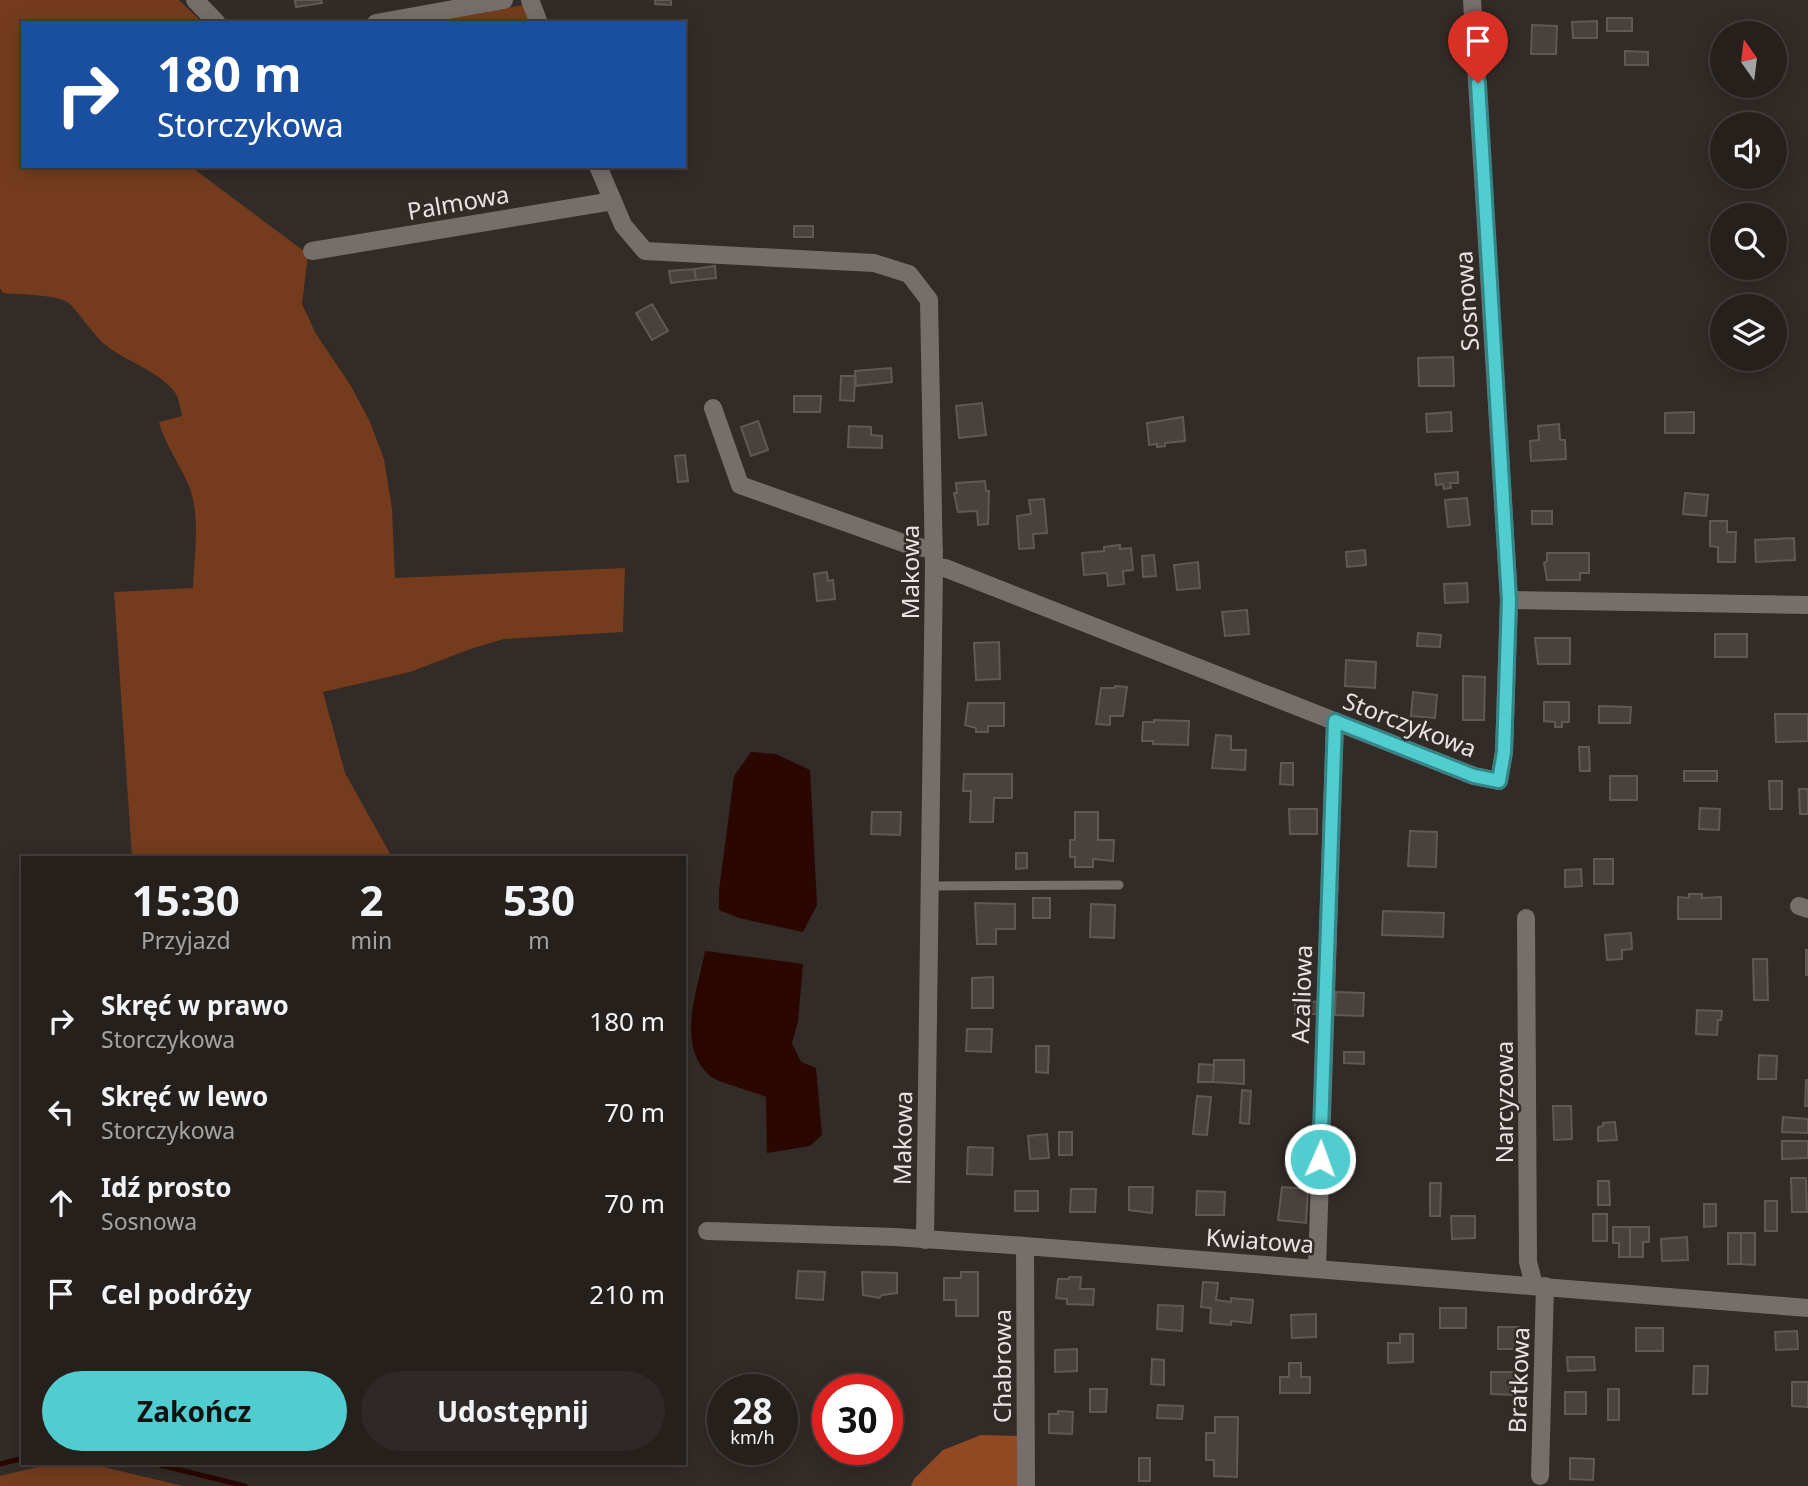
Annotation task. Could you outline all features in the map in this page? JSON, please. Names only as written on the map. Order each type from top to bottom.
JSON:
[{"type":"street","points":[[195,0],[215,21]]},
{"type":"street","points":[[387,21],[504,0]]},
{"type":"street","points":[[530,0],[538,21]]},
{"type":"street","name":"Sosnowa","points":[[1472,0],[1509,600]]},
{"type":"street","name":"Makowa","points":[[599,168],[623,225],[645,251],[874,263],[909,274],[929,300],[934,559],[925,1240]]},
{"type":"street","name":"Palmowa","points":[[312,251],[612,201]]},
{"type":"street","name":"Storczykowa","points":[[713,408],[740,485],[909,545],[946,568],[1474,776],[1499,781],[1504,752],[1509,600]]},
{"type":"street","points":[[1509,600],[1808,605]]},
{"type":"street","name":"Azaliowa","points":[[1317,1268],[1335,721]]},
{"type":"street","name":"Narcyzowa","points":[[1526,918],[1528,1262],[1540,1286]]},
{"type":"street","name":"Kwiatowa","points":[[707,1231],[1025,1246],[1808,1308]]},
{"type":"street","name":"Chabrowa","points":[[1025,1246],[1026,1486]]},
{"type":"street","name":"Bratkowa","points":[[1540,1286],[1540,1476]]},
{"type":"lane","points":[[930,886],[1119,885]]},
{"type":"shaded area","points":[[0,0],[179,0],[201,21],[21,21],[21,168],[193,168],[308,254],[302,304],[316,334],[351,386],[370,422],[384,459],[392,509],[395,578],[625,568],[623,632],[504,639],[410,672],[323,692],[345,773],[391,856],[132,856],[114,592],[193,588],[196,536],[193,498],[159,422],[182,416],[177,396],[167,383],[103,343],[67,302],[45,296],[3,293],[0,288]]},
{"type":"shaded area","points":[[523,5],[530,21],[434,21]]},
{"type":"shaded area","points":[[751,752],[776,754],[810,770],[817,905],[803,932],[739,918],[719,910],[719,891],[734,776]]},
{"type":"shaded area","points":[[705,951],[803,964],[798,1022],[792,1043],[801,1062],[816,1068],[822,1135],[810,1146],[767,1153],[766,1097],[714,1079],[699,1063],[693,1049],[691,1033],[694,1000]]},
{"type":"shaded area","points":[[981,1435],[1017,1436],[1017,1486],[911,1486],[914,1479],[943,1450]]},
{"type":"shaded area","points":[[47,1465],[95,1465],[183,1486],[0,1486],[0,1476]]},
{"type":"building","points":[[295,0],[321,0],[322,3],[296,7]]},
{"type":"building","points":[[655,0],[671,0],[671,5],[655,4]]},
{"type":"building","points":[[1607,18],[1632,18],[1632,31],[1607,31]]},
{"type":"building","points":[[1597,21],[1597,38],[1573,38],[1572,22]]},
{"type":"building","points":[[1532,25],[1557,26],[1556,54],[1531,54]]},
{"type":"building","points":[[1625,51],[1648,52],[1648,65],[1625,65]]},
{"type":"building","points":[[794,226],[813,226],[813,237],[794,237]]},
{"type":"building","points":[[715,266],[716,278],[696,280],[694,269]]},
{"type":"building","points":[[694,269],[696,280],[671,283],[669,271]]},
{"type":"building","points":[[652,304],[668,331],[652,340],[636,313]]},
{"type":"building","points":[[1453,357],[1454,386],[1419,386],[1418,358]]},
{"type":"building","points":[[891,368],[892,382],[856,386],[855,371]]},
{"type":"building","points":[[841,376],[855,376],[854,401],[840,400]]},
{"type":"building","points":[[794,396],[821,396],[820,412],[794,412]]},
{"type":"building","points":[[982,403],[986,435],[959,438],[956,406]]},
{"type":"building","points":[[1451,412],[1452,431],[1427,432],[1426,414]]},
{"type":"building","points":[[1694,412],[1694,433],[1665,433],[1665,413]]},
{"type":"building","points":[[1183,417],[1185,441],[1165,443],[1165,446],[1157,447],[1157,444],[1149,445],[1147,423]]},
{"type":"building","points":[[758,421],[768,450],[751,456],[741,427]]},
{"type":"building","points":[[1559,424],[1560,440],[1565,440],[1566,459],[1531,461],[1530,441],[1539,440],[1538,426]]},
{"type":"building","points":[[849,426],[871,427],[871,435],[882,436],[882,448],[848,447]]},
{"type":"building","points":[[685,455],[688,481],[678,482],[675,456]]},
{"type":"building","points":[[1458,472],[1458,483],[1450,483],[1451,488],[1444,489],[1443,484],[1436,485],[1435,474]]},
{"type":"building","points":[[985,481],[986,491],[989,491],[988,524],[978,525],[977,511],[958,512],[954,493],[957,493],[956,483]]},
{"type":"building","points":[[1685,493],[1708,495],[1706,516],[1683,514]]},
{"type":"building","points":[[1467,498],[1470,525],[1448,527],[1445,500]]},
{"type":"building","points":[[1044,499],[1047,533],[1033,534],[1034,548],[1019,549],[1017,516],[1031,514],[1029,500]]},
{"type":"building","points":[[1532,511],[1552,511],[1552,524],[1532,524]]},
{"type":"building","points":[[1710,521],[1727,521],[1727,532],[1736,532],[1735,562],[1718,562],[1718,547],[1710,546]]},
{"type":"building","points":[[1794,538],[1795,560],[1756,562],[1755,540]]},
{"type":"building","points":[[1120,545],[1120,549],[1131,548],[1133,570],[1123,571],[1124,584],[1108,586],[1107,573],[1084,575],[1082,553],[1104,551],[1104,547]]},
{"type":"building","points":[[1365,550],[1366,565],[1347,567],[1346,552]]},
{"type":"building","points":[[1547,553],[1589,553],[1589,573],[1580,573],[1580,580],[1547,580],[1544,563],[1547,561]]},
{"type":"building","points":[[1154,555],[1156,576],[1143,577],[1142,556]]},
{"type":"building","points":[[1198,562],[1200,588],[1177,590],[1174,565]]},
{"type":"building","points":[[827,572],[828,581],[833,580],[835,599],[817,601],[814,574]]},
{"type":"building","points":[[1467,583],[1468,602],[1445,603],[1444,584]]},
{"type":"building","points":[[1247,610],[1249,634],[1225,636],[1222,612]]},
{"type":"building","points":[[1418,633],[1441,635],[1440,647],[1417,646]]},
{"type":"building","points":[[1715,634],[1747,634],[1747,657],[1715,657]]},
{"type":"building","points":[[1535,638],[1570,638],[1570,664],[1538,664]]},
{"type":"building","points":[[999,642],[1000,679],[976,680],[974,643]]},
{"type":"building","points":[[1346,660],[1376,662],[1375,688],[1345,686]]},
{"type":"building","points":[[1463,676],[1485,677],[1484,720],[1463,720]]},
{"type":"building","points":[[1127,687],[1123,716],[1110,716],[1110,725],[1096,724],[1101,688]]},
{"type":"building","points":[[1413,692],[1437,695],[1435,718],[1411,716]]},
{"type":"building","points":[[1544,702],[1569,702],[1569,722],[1562,722],[1562,727],[1555,727],[1555,722],[1544,721]]},
{"type":"building","points":[[968,703],[1004,703],[1004,726],[988,726],[988,732],[976,732],[976,728],[965,725]]},
{"type":"building","points":[[1599,706],[1631,707],[1630,723],[1599,723]]},
{"type":"building","points":[[1775,714],[1808,714],[1808,741],[1776,742]]},
{"type":"building","points":[[1189,721],[1188,745],[1142,741],[1143,722]]},
{"type":"building","points":[[1216,735],[1231,736],[1231,750],[1246,750],[1245,770],[1212,768]]},
{"type":"building","points":[[1579,747],[1589,747],[1590,771],[1580,771]]},
{"type":"building","points":[[1281,763],[1293,763],[1293,785],[1280,784]]},
{"type":"building","points":[[1684,771],[1717,771],[1717,781],[1684,781]]},
{"type":"building","points":[[964,774],[1012,774],[1012,798],[994,798],[993,822],[970,822],[971,791],[963,791]]},
{"type":"building","points":[[1610,776],[1637,776],[1637,800],[1610,800]]},
{"type":"building","points":[[1769,781],[1782,781],[1782,809],[1770,809]]},
{"type":"building","points":[[1799,789],[1808,789],[1808,814],[1800,814]]},
{"type":"building","points":[[1700,808],[1720,809],[1719,830],[1699,829]]},
{"type":"building","points":[[1289,809],[1317,809],[1317,834],[1290,834]]},
{"type":"building","points":[[872,812],[901,812],[900,835],[871,834]]},
{"type":"building","points":[[1075,812],[1098,812],[1098,840],[1114,840],[1113,861],[1093,859],[1093,867],[1075,867],[1075,857],[1070,857],[1070,840],[1075,840]]},
{"type":"building","points":[[1410,831],[1437,832],[1436,867],[1408,866]]},
{"type":"building","points":[[1016,853],[1027,853],[1027,868],[1016,869]]},
{"type":"building","points":[[1594,859],[1613,859],[1613,884],[1594,884]]},
{"type":"building","points":[[1581,869],[1582,886],[1565,887],[1565,870]]},
{"type":"building","points":[[1689,894],[1702,894],[1702,898],[1721,897],[1721,919],[1678,919],[1678,897],[1689,898]]},
{"type":"building","points":[[1033,898],[1050,898],[1050,918],[1033,918]]},
{"type":"building","points":[[975,903],[1015,904],[1015,929],[996,929],[996,944],[977,944]]},
{"type":"building","points":[[1091,904],[1115,905],[1114,938],[1090,937]]},
{"type":"building","points":[[1383,911],[1444,913],[1443,937],[1382,935]]},
{"type":"building","points":[[1631,933],[1632,949],[1622,950],[1622,959],[1607,960],[1605,935]]},
{"type":"building","points":[[1808,950],[1808,975],[1806,975]]},
{"type":"building","points":[[1753,959],[1767,959],[1768,1000],[1754,1000]]},
{"type":"building","points":[[993,977],[993,1008],[972,1008],[972,978]]},
{"type":"building","points":[[1336,992],[1364,993],[1363,1016],[1335,1015]]},
{"type":"building","points":[[1295,1001],[1324,1002],[1324,1014],[1295,1014]]},
{"type":"building","points":[[1697,1010],[1722,1011],[1717,1035],[1696,1034]]},
{"type":"building","points":[[967,1029],[992,1029],[991,1052],[966,1051]]},
{"type":"building","points":[[1036,1046],[1049,1046],[1048,1073],[1036,1072]]},
{"type":"building","points":[[1344,1052],[1364,1052],[1364,1064],[1344,1063]]},
{"type":"building","points":[[1759,1055],[1777,1056],[1776,1079],[1758,1079]]},
{"type":"building","points":[[1214,1060],[1244,1060],[1244,1084],[1213,1082]]},
{"type":"building","points":[[1199,1064],[1214,1065],[1213,1082],[1198,1082]]},
{"type":"building","points":[[1808,1080],[1808,1106],[1805,1106]]},
{"type":"building","points":[[1242,1090],[1251,1091],[1249,1124],[1240,1123]]},
{"type":"building","points":[[1197,1096],[1211,1097],[1207,1135],[1193,1134]]},
{"type":"building","points":[[1553,1106],[1571,1106],[1572,1139],[1554,1140]]},
{"type":"building","points":[[1783,1117],[1808,1119],[1808,1133],[1782,1132]]},
{"type":"building","points":[[1615,1122],[1617,1140],[1598,1141],[1598,1127],[1603,1126],[1603,1123]]},
{"type":"building","points":[[1059,1132],[1072,1132],[1072,1155],[1059,1155]]},
{"type":"building","points":[[1047,1134],[1049,1158],[1030,1159],[1028,1136]]},
{"type":"building","points":[[1782,1141],[1808,1141],[1808,1158],[1782,1159]]},
{"type":"building","points":[[968,1147],[993,1148],[992,1175],[967,1174]]},
{"type":"building","points":[[1791,1178],[1806,1178],[1807,1212],[1792,1212]]},
{"type":"building","points":[[1598,1181],[1609,1181],[1610,1205],[1598,1205]]},
{"type":"building","points":[[1430,1183],[1441,1183],[1440,1216],[1430,1216]]},
{"type":"building","points":[[1129,1187],[1153,1187],[1152,1213],[1129,1210]]},
{"type":"building","points":[[1282,1187],[1308,1189],[1306,1223],[1278,1220]]},
{"type":"building","points":[[1071,1189],[1096,1189],[1095,1212],[1070,1212]]},
{"type":"building","points":[[1015,1191],[1038,1191],[1038,1211],[1015,1211]]},
{"type":"building","points":[[1197,1191],[1225,1192],[1224,1215],[1196,1215]]},
{"type":"building","points":[[1765,1201],[1777,1201],[1777,1231],[1765,1231]]},
{"type":"building","points":[[1704,1204],[1716,1204],[1716,1226],[1704,1227]]},
{"type":"building","points":[[1593,1214],[1607,1214],[1607,1241],[1593,1241]]},
{"type":"building","points":[[1451,1216],[1475,1216],[1475,1238],[1452,1239]]},
{"type":"building","points":[[1613,1227],[1630,1227],[1630,1257],[1619,1257],[1619,1243],[1613,1243]]},
{"type":"building","points":[[1630,1227],[1649,1227],[1649,1242],[1643,1242],[1643,1257],[1630,1257]]},
{"type":"building","points":[[1728,1233],[1741,1233],[1741,1264],[1728,1264]]},
{"type":"building","points":[[1741,1233],[1755,1233],[1755,1265],[1741,1264]]},
{"type":"building","points":[[1687,1237],[1688,1260],[1662,1261],[1661,1239]]},
{"type":"building","points":[[798,1271],[825,1272],[823,1300],[796,1298]]},
{"type":"building","points":[[862,1272],[897,1273],[897,1293],[879,1298],[863,1295]]},
{"type":"building","points":[[961,1272],[978,1272],[978,1316],[956,1316],[956,1300],[944,1300],[944,1278],[961,1278]]},
{"type":"building","points":[[1081,1277],[1080,1289],[1094,1289],[1093,1305],[1067,1304],[1067,1299],[1056,1298],[1058,1279]]},
{"type":"building","points":[[1203,1282],[1218,1283],[1216,1300],[1253,1300],[1251,1323],[1210,1323],[1211,1308],[1201,1307]]},
{"type":"building","points":[[1158,1305],[1183,1306],[1182,1331],[1157,1329]]},
{"type":"building","points":[[1440,1308],[1466,1308],[1466,1328],[1440,1328]]},
{"type":"building","points":[[1316,1314],[1316,1337],[1292,1338],[1291,1315]]},
{"type":"building","points":[[1498,1327],[1520,1327],[1520,1349],[1498,1349]]},
{"type":"building","points":[[1636,1328],[1663,1328],[1663,1351],[1636,1351]]},
{"type":"building","points":[[1797,1331],[1798,1349],[1776,1350],[1775,1332]]},
{"type":"building","points":[[1400,1334],[1413,1334],[1413,1362],[1388,1363],[1388,1343],[1400,1343]]},
{"type":"building","points":[[1077,1349],[1077,1371],[1055,1372],[1055,1350]]},
{"type":"building","points":[[1567,1357],[1594,1357],[1595,1370],[1568,1371]]},
{"type":"building","points":[[1152,1359],[1164,1360],[1164,1385],[1151,1384]]},
{"type":"building","points":[[1289,1363],[1301,1363],[1301,1377],[1310,1377],[1310,1393],[1280,1393],[1280,1377],[1289,1377]]},
{"type":"building","points":[[1694,1366],[1708,1366],[1707,1394],[1693,1394]]},
{"type":"building","points":[[1491,1372],[1514,1372],[1514,1395],[1491,1394]]},
{"type":"building","points":[[1792,1382],[1808,1382],[1808,1407],[1792,1406]]},
{"type":"building","points":[[1090,1389],[1107,1389],[1106,1412],[1090,1412]]},
{"type":"building","points":[[1608,1389],[1619,1389],[1619,1420],[1608,1420]]},
{"type":"building","points":[[1565,1392],[1586,1392],[1586,1414],[1565,1414]]},
{"type":"building","points":[[1158,1405],[1183,1406],[1182,1419],[1157,1418]]},
{"type":"building","points":[[1058,1411],[1073,1412],[1072,1434],[1049,1433],[1049,1414],[1058,1414]]},
{"type":"building","points":[[1215,1417],[1238,1417],[1237,1477],[1214,1476],[1214,1460],[1206,1460],[1206,1433],[1215,1433]]},
{"type":"building","points":[[1139,1458],[1150,1458],[1150,1481],[1139,1481]]},
{"type":"building","points":[[1570,1458],[1594,1459],[1593,1480],[1570,1479]]},
{"type":"waterway","points":[[0,1464],[21,1459]]},
{"type":"waterway","points":[[160,1465],[245,1486]]},
{"type":"route","points":[[1320,1159],[1335,721],[1474,776],[1499,781],[1504,752],[1509,600],[1478,83]]}]
